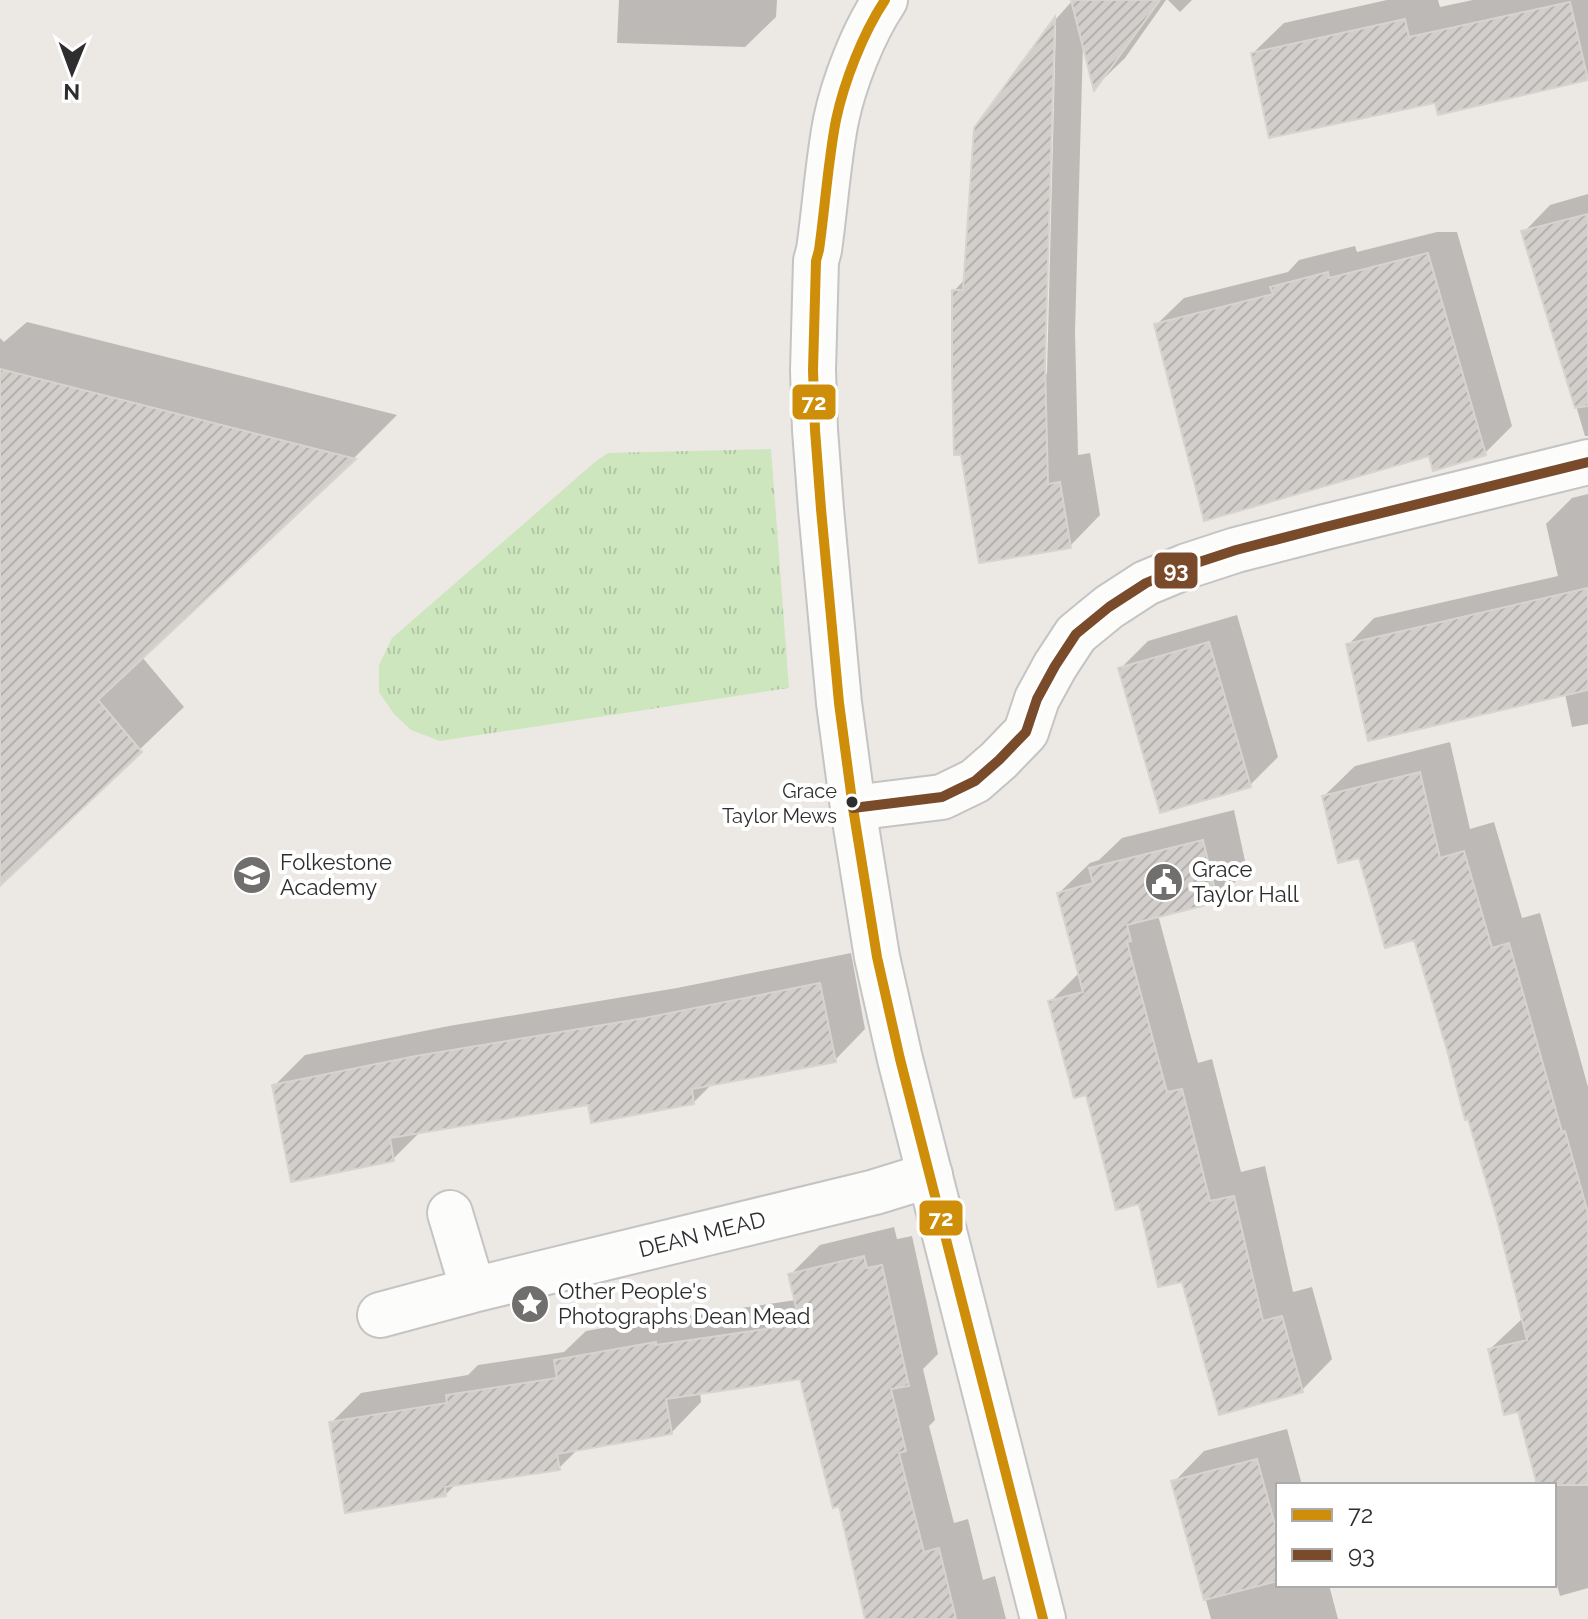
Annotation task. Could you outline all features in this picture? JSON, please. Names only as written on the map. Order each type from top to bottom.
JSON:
[{"type":"street","points":[[885,0],[856,56],[836,120],[816,261],[815,430],[839,703],[877,957],[900,1059],[1043,1619]]},
{"type":"street","points":[[853,808],[942,797],[975,781],[1026,732],[1037,699],[1076,634],[1146,583],[1236,550],[1588,462]]},
{"type":"street","name":"DEAN MEAD","points":[[380,1315],[875,1192],[930,1175]]},
{"type":"street","points":[[450,1213],[473,1290]]},
{"type":"green space","points":[[771,449],[789,688],[440,741],[411,730],[394,714],[379,692],[379,665],[392,638],[608,453]]},
{"type":"building","points":[[1071,0],[1160,0],[1094,91]]},
{"type":"building","points":[[1570,2],[1588,80],[1438,115],[1435,103],[1269,138],[1251,53],[1405,19],[1409,37]]},
{"type":"building","points":[[1055,17],[1045,364],[1048,484],[1060,482],[1071,548],[979,563],[961,455],[954,455],[952,368],[952,290],[963,290],[974,128]]},
{"type":"building","points":[[1588,214],[1588,406],[1575,408],[1521,231]]},
{"type":"building","points":[[1428,253],[1486,455],[1433,471],[1429,456],[1204,521],[1154,324],[1273,294],[1270,287],[1328,272],[1329,278]]},
{"type":"building","points":[[0,369],[356,459],[98,700],[142,752],[0,886]]},
{"type":"building","points":[[1588,588],[1588,690],[1368,741],[1346,644]]},
{"type":"building","points":[[1209,642],[1251,787],[1160,813],[1118,668]]},
{"type":"building","points":[[1420,772],[1440,858],[1464,851],[1492,948],[1509,943],[1588,1213],[1588,1485],[1536,1483],[1518,1412],[1504,1415],[1488,1349],[1527,1340],[1468,1119],[1465,1120],[1414,940],[1385,948],[1359,858],[1338,863],[1322,796]]},
{"type":"building","points":[[1203,840],[1218,902],[1127,925],[1131,941],[1127,942],[1167,1092],[1182,1089],[1210,1201],[1234,1196],[1263,1321],[1282,1316],[1303,1392],[1219,1415],[1182,1282],[1158,1287],[1139,1204],[1116,1210],[1086,1095],[1074,1098],[1048,1001],[1083,992],[1057,893],[1093,883],[1089,868]]},
{"type":"building","points":[[820,983],[836,1062],[692,1089],[694,1104],[591,1123],[588,1105],[390,1138],[394,1161],[291,1182],[272,1085]]},
{"type":"building","points":[[864,1256],[867,1268],[882,1265],[909,1386],[891,1389],[906,1451],[899,1453],[924,1552],[939,1548],[956,1619],[865,1619],[839,1506],[833,1508],[800,1379],[666,1399],[672,1434],[557,1454],[560,1470],[445,1487],[446,1496],[345,1513],[329,1422],[447,1403],[446,1395],[557,1378],[554,1360],[656,1342],[656,1345],[800,1324],[788,1274]]},
{"type":"building","points":[[1257,1459],[1276,1529],[1276,1582],[1204,1600],[1171,1481]]},
{"type":"transit line","name":"72","points":[[885,0],[862,42],[840,105],[816,261],[815,430],[839,703],[877,957],[900,1059],[1043,1619]]},
{"type":"transit line","name":"93","points":[[853,808],[942,797],[975,781],[1026,732],[1037,699],[1076,634],[1146,583],[1236,550],[1588,462]]},
{"type":"place","name":"Grace Taylor Mews","points":[[852,802]]},
{"type":"place","name":"Folkestone Academy","points":[[252,875]]},
{"type":"place","name":"Grace Taylor Hall","points":[[1164,882]]},
{"type":"place","name":"Other People's Photographs Dean Mead","points":[[530,1304]]}]
